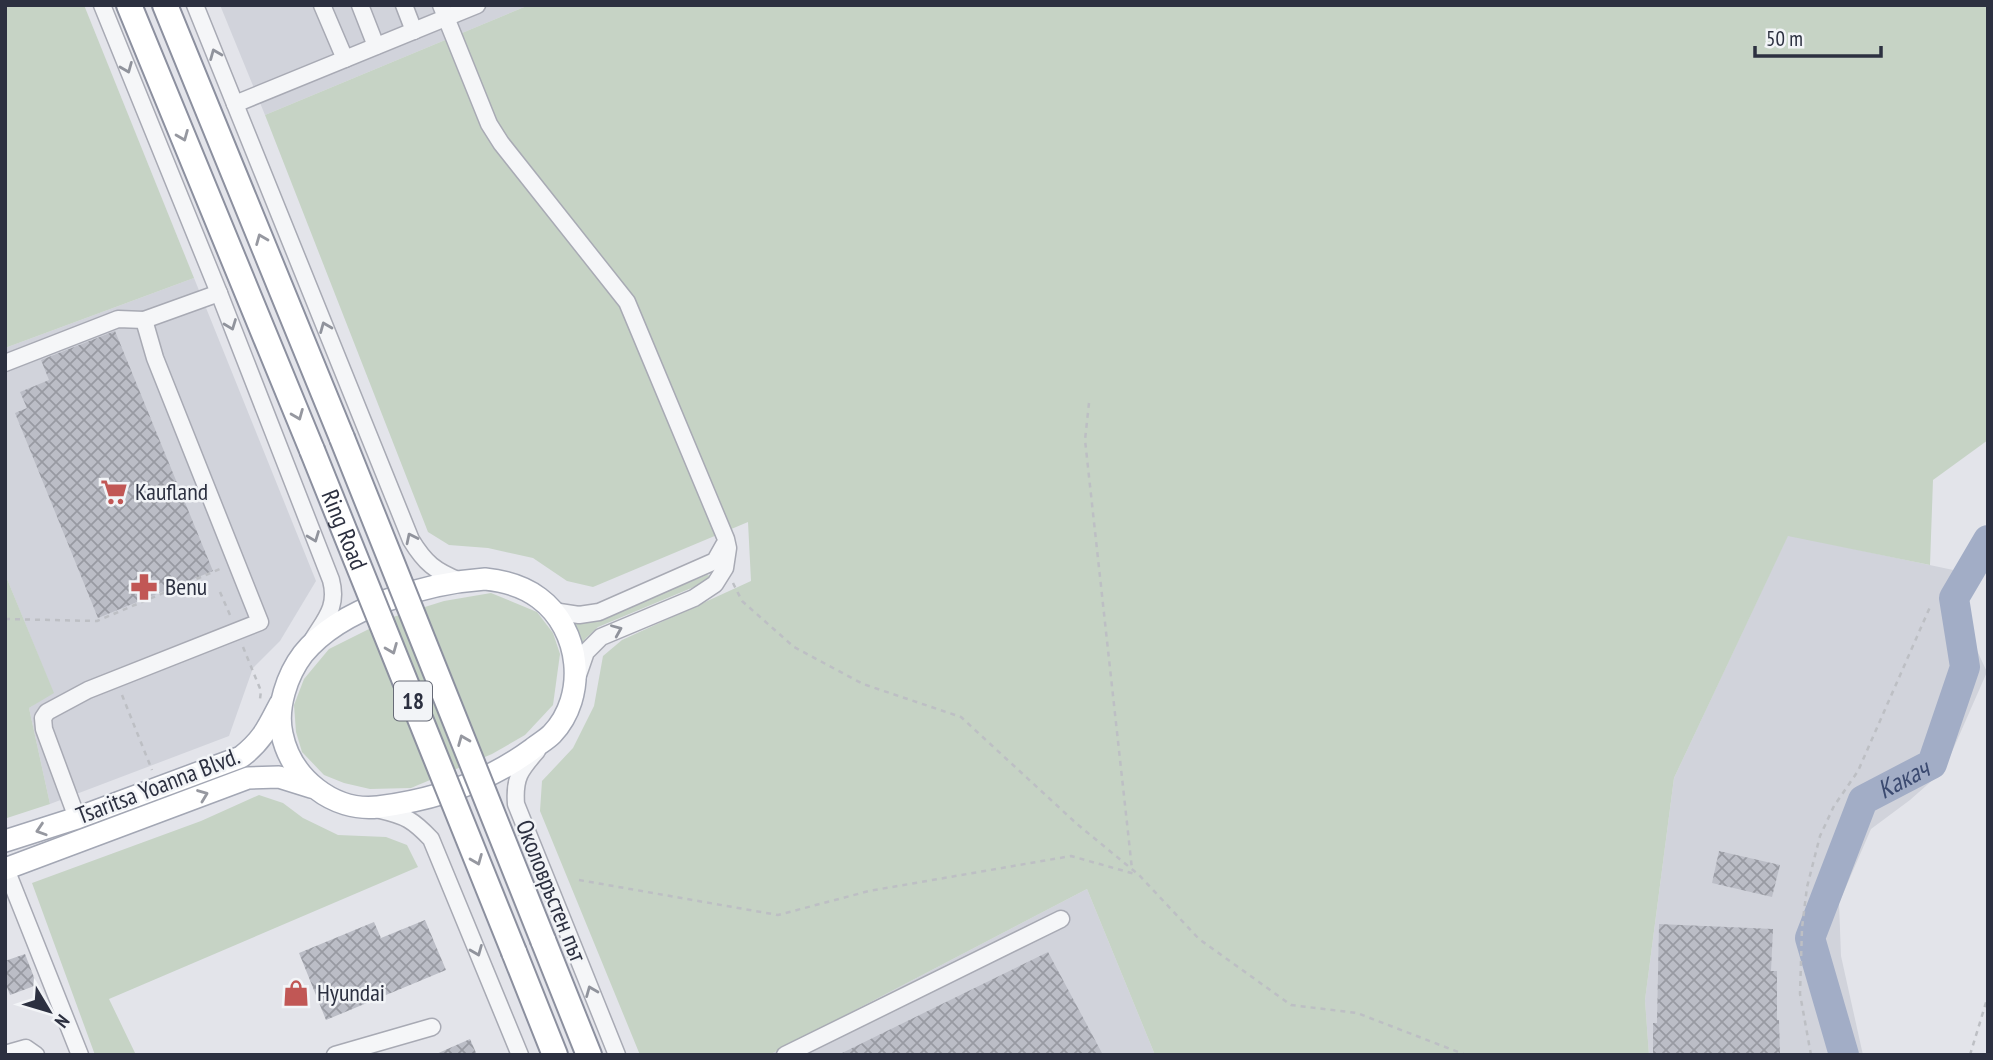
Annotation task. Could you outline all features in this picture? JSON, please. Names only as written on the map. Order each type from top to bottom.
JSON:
[{"type":"highway","name":"Ring Road","points":[[129,5],[312,450],[555,1055]]},
{"type":"highway","name":"Ring Road","points":[[165,5],[589,1055]]},
{"type":"main road","points":[[313,788],[297,771],[288,752],[282,734],[281,716],[291,674],[304,654],[335,626],[383,602],[460,581],[485,579],[505,582],[524,588],[539,598],[565,628],[573,649],[576,680],[569,708],[552,734],[523,756],[478,780],[436,796],[371,808]]},
{"type":"main road","name":"Tsaritsa Yoanna Blvd.","points":[[5,841],[77,818],[241,757],[256,746],[284,696]]},
{"type":"main road","name":"Tsaritsa Yoanna Blvd.","points":[[6,869],[248,778],[279,777],[313,788],[334,800],[356,807],[371,808]]},
{"type":"street","name":"Ring Road","points":[[102,5],[219,293],[333,589],[332,607],[304,654]]},
{"type":"street","points":[[195,5],[411,540],[422,558],[440,573],[460,581]]},
{"type":"street","points":[[322,5],[345,58]]},
{"type":"street","points":[[360,5],[376,46]]},
{"type":"street","points":[[404,5],[414,31]]},
{"type":"street","points":[[235,104],[414,31],[444,11],[477,5]]},
{"type":"street","points":[[444,11],[489,124],[500,144],[627,302],[728,548],[725,568],[716,584],[694,598],[601,637],[586,652],[576,680]]},
{"type":"street","points":[[5,363],[118,319],[144,320],[219,293]]},
{"type":"street","points":[[77,818],[44,729],[43,718],[47,712],[88,690],[260,622],[155,358],[144,320]]},
{"type":"street","points":[[553,611],[579,615],[599,612],[715,561],[726,539]]},
{"type":"street","name":"Околовръстен път","points":[[552,734],[526,764],[515,785],[516,804],[617,1055]]},
{"type":"street","points":[[371,808],[399,814],[414,822],[431,839],[520,1055]]},
{"type":"street","points":[[6,869],[80,1055]]},
{"type":"street","points":[[785,1055],[1060,919]]},
{"type":"street","points":[[335,1055],[432,1027]]},
{"type":"street","points":[[5,1054],[26,1048],[36,1055]]},
{"type":"path","points":[[1089,402],[1085,440],[1132,869]]},
{"type":"path","points":[[5,619],[97,621],[236,562]]},
{"type":"path","points":[[725,568],[741,601],[793,646],[863,684],[961,717],[1077,824],[1139,875],[1199,939],[1291,1006],[1357,1013],[1466,1055]]},
{"type":"path","points":[[1811,1055],[1800,994],[1802,928],[1807,887],[1820,836],[1834,806],[1858,771],[1930,607]]},
{"type":"path","points":[[116,679],[153,774]]},
{"type":"path","points":[[579,880],[778,915],[869,891],[1072,856],[1139,875]]},
{"type":"path","points":[[1970,1055],[1988,996]]},
{"type":"shaded area","points":[[220,5],[529,5],[265,115]]},
{"type":"shaded area","points":[[194,278],[316,581],[280,641],[253,668],[229,736],[50,804],[29,708],[53,692],[5,574],[5,348]]},
{"type":"shaded area","points":[[1788,535],[1958,571],[1967,629],[1987,672],[1944,770],[1871,829],[1839,903],[1841,956],[1863,1055],[1649,1055],[1645,1000],[1674,778]]},
{"type":"shaded area","points":[[1087,889],[1155,1055],[769,1055]]},
{"type":"green space","points":[[5,5],[84,5],[194,278],[5,348]]},
{"type":"green space","points":[[529,5],[1988,5],[1988,440],[1933,480],[1930,565],[1788,536],[1674,778],[1645,1000],[1649,1055],[1155,1055],[1087,889],[769,1055],[640,1055],[540,811],[542,781],[573,748],[594,706],[603,656],[622,640],[751,581],[748,522],[593,587],[567,581],[533,558],[488,548],[449,545],[428,532],[265,115]]},
{"type":"green space","points":[[5,574],[54,693],[29,708],[50,804],[7,818],[5,818]]},
{"type":"green space","points":[[710,576],[701,584],[598,627],[579,647],[569,620],[602,618]]},
{"type":"green space","points":[[491,593],[537,612],[553,633],[560,654],[553,705],[525,735],[492,754],[411,788],[370,789],[324,775],[302,752],[296,732],[294,705],[304,679],[329,649],[393,617],[444,601]]},
{"type":"green space","points":[[259,795],[283,803],[303,818],[338,835],[386,837],[407,845],[418,867],[109,999],[136,1055],[95,1055],[32,883],[201,821]]},
{"type":"building","name":"Kaufland","points":[[115,331],[213,571],[98,618],[15,413],[27,408],[20,392],[49,380],[41,360]]},
{"type":"building","points":[[1719,851],[1780,865],[1772,897],[1712,883]]},
{"type":"building","points":[[425,920],[446,970],[326,1020],[299,953],[374,922],[381,938]]},
{"type":"building","points":[[1659,924],[1773,929],[1771,971],[1777,971],[1780,1055],[1653,1055],[1653,1023],[1657,1023]]},
{"type":"building","points":[[1048,952],[1103,1055],[838,1055]]},
{"type":"building","points":[[25,954],[37,985],[10,995],[5,982],[5,961]]},
{"type":"building","points":[[470,1039],[477,1055],[434,1055]]},
{"type":"waterway","name":"Какач","points":[[1844,1055],[1810,938],[1863,800],[1932,764],[1965,667],[1954,598],[1988,540]]},
{"type":"place","name":"Kaufland","points":[[114,492]]},
{"type":"place","name":"Benu","points":[[144,587]]},
{"type":"place","name":"Hyundai","points":[[296,993]]}]
